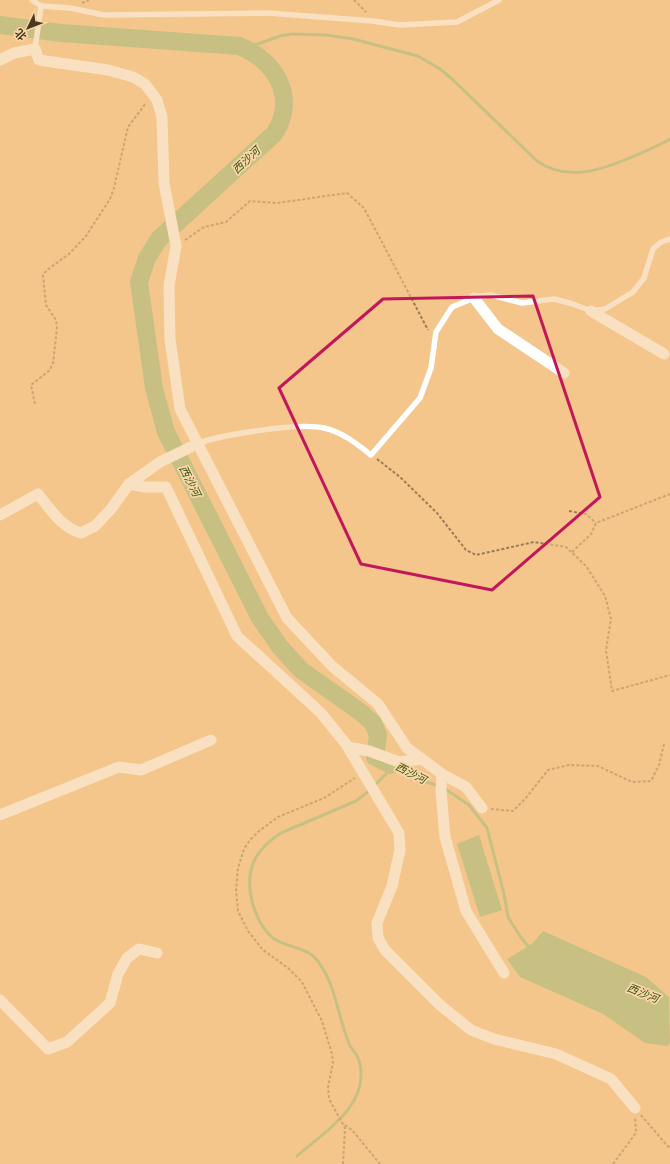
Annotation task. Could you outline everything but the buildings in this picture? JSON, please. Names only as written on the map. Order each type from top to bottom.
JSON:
[{"type":"street","points":[[0,60],[14,53],[35,49],[39,60],[108,70],[133,77],[145,84],[153,94],[162,117],[162,164],[167,206],[176,246],[169,286],[170,339],[180,409],[194,445],[287,618],[332,666],[378,704],[407,748],[442,774],[466,787],[482,808]]},
{"type":"street","points":[[474,298],[498,329],[564,373]]},
{"type":"street","points":[[591,311],[664,354]]},
{"type":"street","points":[[0,515],[38,494],[61,523],[70,530],[81,533],[95,526],[111,509],[130,484],[160,462],[194,445]]},
{"type":"street","points":[[130,484],[145,487],[166,487],[237,636],[321,713],[348,748],[399,833],[400,850],[392,886],[377,923],[378,938],[385,950],[440,1005],[471,1030],[494,1039],[556,1054],[611,1079],[635,1108]]},
{"type":"street","points":[[0,815],[119,767],[141,770],[211,740]]},
{"type":"street","points":[[348,748],[368,751],[399,762],[422,759]]},
{"type":"street","points":[[442,774],[441,791],[445,836],[466,911],[504,973]]},
{"type":"street","points":[[0,1000],[48,1049],[67,1042],[110,1003],[118,974],[127,958],[139,949],[157,953]]},
{"type":"lane","points":[[32,0],[40,8],[70,8],[104,15],[268,13],[373,21],[399,25],[457,22],[499,0]]},
{"type":"lane","points":[[35,49],[40,8]]},
{"type":"lane","points":[[194,445],[269,430],[313,426],[325,428],[344,435],[371,455],[420,398],[431,368],[436,332],[452,307],[474,298],[491,295],[522,302],[554,300],[573,304],[591,311],[605,309],[633,292],[644,278],[653,249],[661,242],[670,239]]},
{"type":"path","points":[[354,0],[373,21]]},
{"type":"path","points":[[35,404],[31,385],[50,370],[53,363],[57,328],[56,320],[46,305],[43,275],[47,270],[69,254],[86,236],[110,199],[114,188],[128,127],[134,116],[153,94]]},
{"type":"path","points":[[176,246],[204,227],[226,222],[250,201],[277,203],[347,193],[364,208],[435,342]]},
{"type":"path","points":[[371,455],[400,477],[437,513],[466,550],[476,555],[534,542],[566,547],[572,552],[586,566],[605,596],[610,619],[606,650],[612,691],[670,675]]},
{"type":"path","points":[[572,552],[591,534],[596,523],[670,494]]},
{"type":"path","points":[[569,511],[586,514],[596,523]]},
{"type":"path","points":[[482,808],[513,810],[525,800],[548,770],[569,765],[598,766],[632,782],[650,781],[659,765],[664,744]]},
{"type":"path","points":[[343,1164],[345,1132],[330,1099],[328,1087],[333,1063],[332,1054],[317,1010],[306,989],[296,975],[263,950],[248,931],[238,911],[236,889],[238,868],[244,849],[259,831],[278,817],[324,798],[363,773]]},
{"type":"path","points":[[635,1108],[670,1149]]},
{"type":"path","points":[[613,1164],[636,1133],[635,1108]]},
{"type":"path","points":[[343,1125],[352,1130],[380,1164]]},
{"type":"highlighted area","points":[[533,296],[600,497],[492,590],[361,564],[279,388],[383,299]]},
{"type":"water","points":[[479,835],[502,910],[480,917],[457,844]]},
{"type":"water","points":[[543,931],[646,977],[669,997],[670,1043],[667,1046],[645,1043],[603,1014],[520,977],[507,959],[533,943]]},
{"type":"waterway","name":"西沙河","points":[[0,25],[61,33],[239,46],[252,52],[263,61],[273,71],[279,82],[283,94],[284,107],[281,121],[274,134],[159,239],[147,258],[139,282],[154,388],[166,432],[260,618],[280,647],[301,670],[359,711],[373,723],[378,735],[375,757],[391,765]]},
{"type":"waterway","points":[[239,46],[258,44],[280,36],[292,34],[326,35],[353,39],[418,56],[440,69],[452,79],[537,161],[549,168],[562,172],[575,173],[601,168],[627,159],[670,139]]},
{"type":"waterway","name":"西沙河","points":[[374,786],[386,774],[391,765],[408,770],[417,779],[439,786]]},
{"type":"waterway","name":"西沙河","points":[[444,788],[469,805],[487,828],[504,894],[508,917],[520,936],[528,946],[531,947]]},
{"type":"waterway","points":[[297,1156],[331,1128],[351,1106],[358,1093],[361,1079],[360,1064],[348,1041],[330,982],[321,966],[316,959],[307,952],[273,938],[260,923],[250,893],[251,872],[257,855],[271,840],[281,833],[356,801],[370,790]]}]
